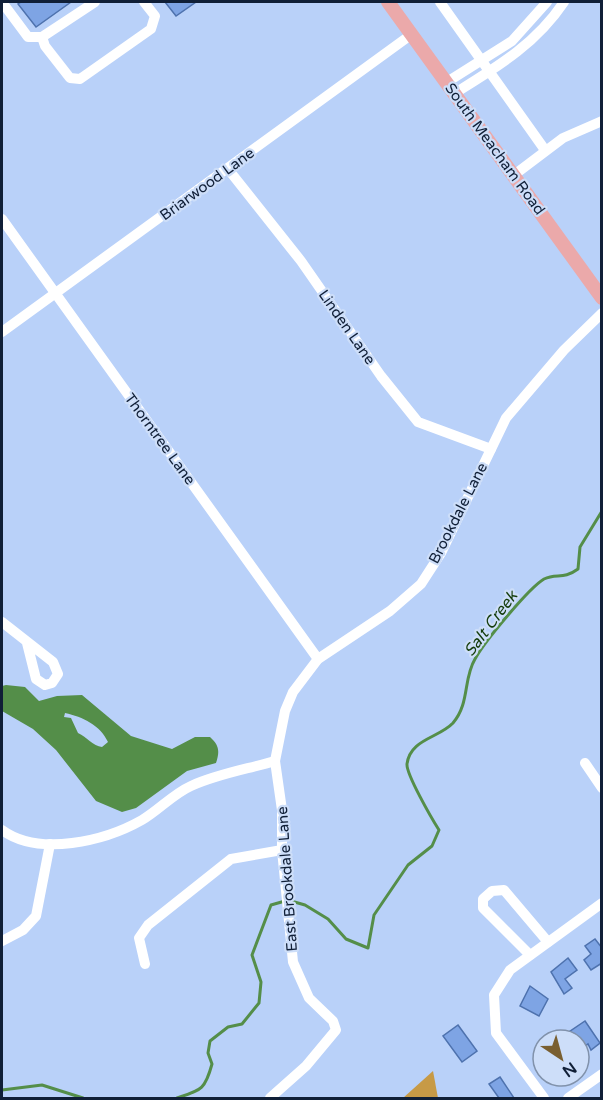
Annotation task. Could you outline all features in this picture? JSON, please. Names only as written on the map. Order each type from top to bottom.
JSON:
[{"type":"main road","name":"South Meacham Road","points":[[388,2],[602,298]]},
{"type":"street","points":[[2,2],[28,37],[42,37],[88,3]]},
{"type":"street","points":[[42,37],[45,46],[70,78],[80,79],[150,29],[155,16],[144,2]]},
{"type":"street","points":[[440,2],[545,150]]},
{"type":"street","points":[[451,88],[482,61],[512,41],[555,3]]},
{"type":"street","points":[[451,88],[489,72],[535,38],[555,3]]},
{"type":"street","name":"Briarwood Lane","points":[[2,332],[412,34]]},
{"type":"street","points":[[514,175],[545,150],[602,121]]},
{"type":"street","name":"Linden Lane","points":[[228,169],[301,261],[381,375],[418,422],[490,449]]},
{"type":"street","name":"Thorntree Lane","points":[[2,219],[318,659]]},
{"type":"street","name":"Brookdale Lane","points":[[275,761],[285,711],[294,692],[318,659],[390,611],[421,584],[441,553],[506,418],[529,390],[602,313]]},
{"type":"street","points":[[2,622],[27,643]]},
{"type":"street","points":[[2,830],[17,838],[50,844],[100,838],[141,820],[190,786],[275,761]]},
{"type":"street","name":"East Brookdale Lane","points":[[270,1098],[308,1064],[336,1030],[336,1025],[309,998],[293,962],[282,850],[283,820],[275,761]]},
{"type":"street","points":[[585,763],[602,788]]},
{"type":"street","points":[[2,941],[23,930],[36,916],[50,844]]},
{"type":"street","points":[[145,964],[139,938],[148,925],[231,859],[282,850]]},
{"type":"street","points":[[530,955],[483,908],[483,899],[492,891],[504,890],[548,942]]},
{"type":"street","points":[[544,1098],[496,1033],[493,1012],[494,995],[510,970],[602,903]]},
{"type":"street","points":[[567,1098],[602,1074]]},
{"type":"shaded area","points":[[2,686],[25,687],[39,701],[57,696],[82,695],[131,736],[172,749],[195,737],[210,737],[218,748],[216,763],[187,771],[136,808],[122,812],[96,801],[56,750],[33,729],[2,711]],"holes":[[[65,713],[96,726],[108,742],[102,747],[78,733],[71,718],[64,717]]]},
{"type":"shaded area","points":[[433,1071],[438,1098],[403,1098]]},
{"type":"building","points":[[21,2],[71,2],[36,27],[18,4]]},
{"type":"building","points":[[165,2],[196,2],[176,16]]},
{"type":"building","points":[[595,939],[602,948],[602,963],[591,970],[584,960],[591,954],[585,946]]},
{"type":"building","points":[[568,958],[577,970],[565,979],[572,988],[564,994],[551,972]]},
{"type":"building","points":[[530,986],[548,999],[539,1016],[520,1006]]},
{"type":"building","points":[[585,1021],[590,1028],[575,1028]]},
{"type":"building","points":[[458,1025],[477,1051],[462,1062],[443,1036]]},
{"type":"building","points":[[591,1030],[600,1043],[591,1050]]},
{"type":"building","points":[[500,1077],[514,1098],[499,1098],[489,1084]]},
{"type":"waterway","name":"Salt Creek","points":[[291,901],[305,905],[328,919],[346,939],[368,948],[374,915],[408,865],[432,846],[439,830],[411,777],[407,764],[409,756],[419,744],[453,723],[462,707],[475,659],[507,616],[544,579],[568,574],[578,569],[580,547],[602,511]]},
{"type":"waterway","name":"Salt Creek","points":[[177,1098],[197,1091],[207,1079],[212,1064],[208,1053],[210,1041],[228,1027],[242,1024],[259,1003],[261,982],[252,955],[271,905],[285,901]]},
{"type":"waterway","name":"Salt Creek","points":[[2,1090],[42,1085],[83,1098]]}]
